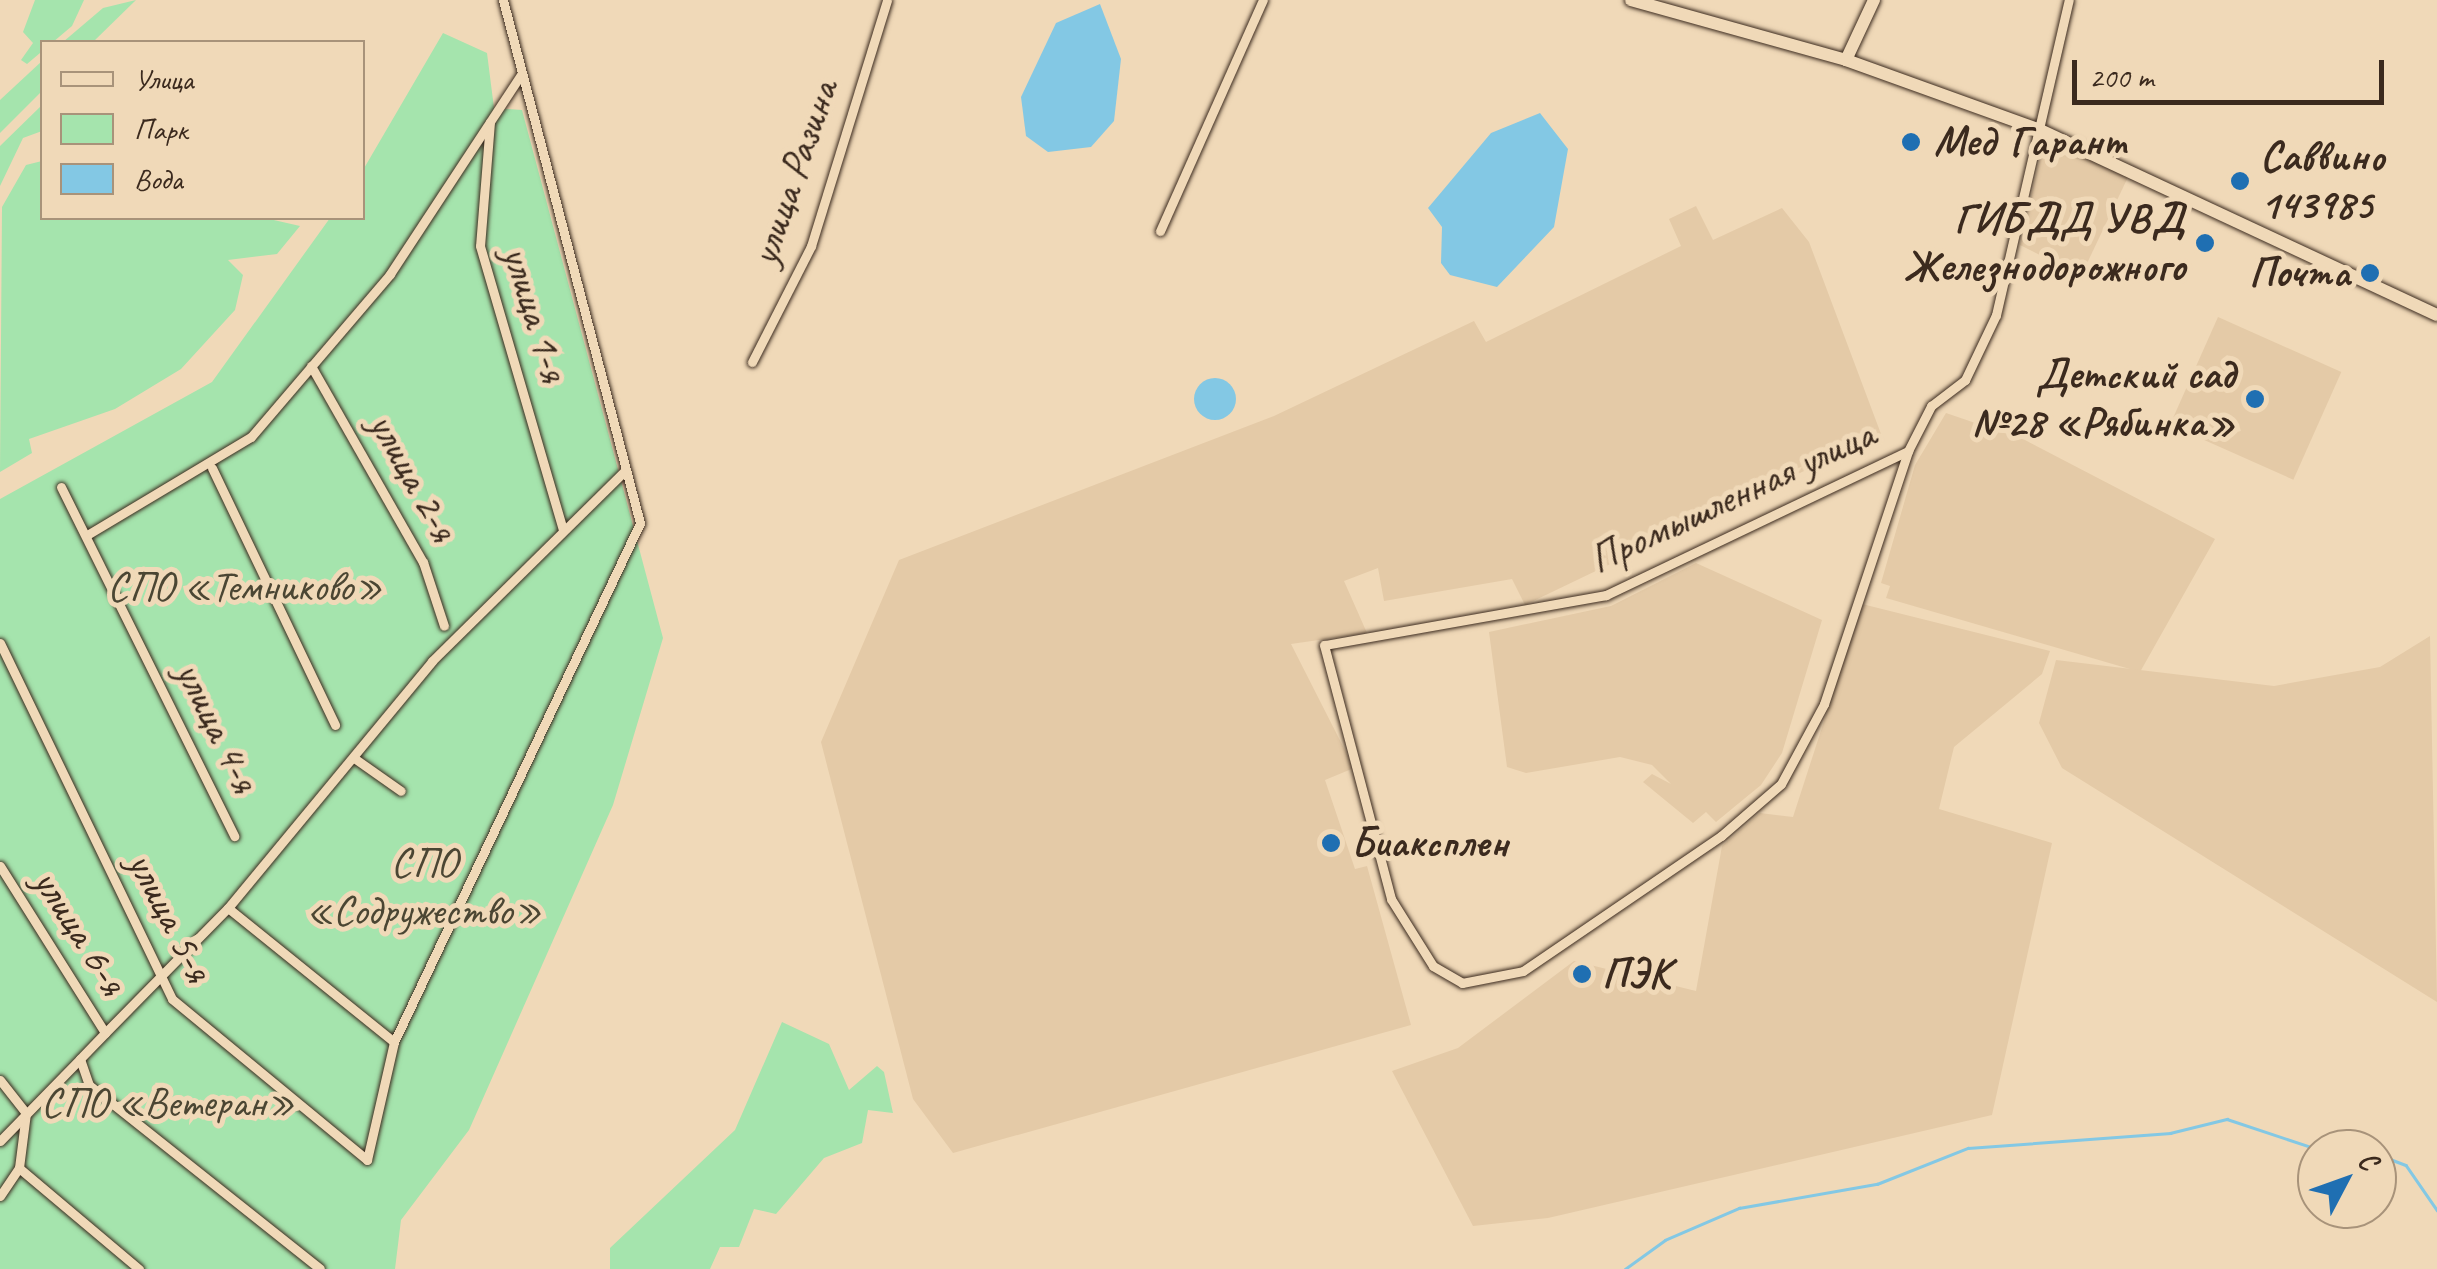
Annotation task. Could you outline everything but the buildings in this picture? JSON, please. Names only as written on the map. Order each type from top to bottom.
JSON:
[{"type":"street","points":[[228,908],[394,1042],[640,523],[503,0]]},
{"type":"street","name":"улица Разина","points":[[752,362],[811,246],[887,0]]},
{"type":"street","points":[[1160,232],[1264,0]]},
{"type":"street","points":[[1631,0],[1846,60],[2038,129],[2437,314]]},
{"type":"street","points":[[1846,60],[1874,0]]},
{"type":"street","name":"Промышленная улица","points":[[1908,451],[1606,595],[1324,646],[1391,899],[1433,966],[1462,982],[1523,971],[1772,793],[1818,720],[1908,451],[1931,406],[1958,388],[1983,348],[2069,0]]},
{"type":"street","points":[[87,535],[212,468],[311,366],[401,258],[490,114],[522,72]]},
{"type":"street","name":"улица 1-я","points":[[490,114],[480,246],[563,528]]},
{"type":"street","name":"улица 2-я","points":[[311,366],[423,562],[444,626]]},
{"type":"street","points":[[212,468],[334,725]]},
{"type":"street","points":[[105,1033],[228,908],[432,661],[625,471]]},
{"type":"street","name":"улица 4-я","points":[[61,486],[234,836]]},
{"type":"street","name":"улица 5-я","points":[[0,643],[160,976],[182,1012],[358,1160],[374,1153],[378,1082],[394,1042]]},
{"type":"street","points":[[354,758],[400,791]]},
{"type":"street","name":"улица 6-я","points":[[0,866],[105,1033],[80,1058],[101,1097],[320,1269]]},
{"type":"street","points":[[0,1141],[80,1058]]},
{"type":"street","points":[[0,1080],[26,1114],[18,1168],[3,1195]]},
{"type":"street","points":[[18,1168],[139,1269]]},
{"type":"shaded area","points":[[2061,144],[2129,175],[2081,276],[2020,245],[2040,158]]},
{"type":"shaded area","points":[[1696,206],[1713,240],[1782,208],[1809,242],[1881,434],[1525,605],[1512,579],[1384,601],[1378,568],[1344,581],[1367,633],[1291,644],[1354,768],[1325,780],[1355,869],[1367,866],[1411,1025],[953,1153],[913,1099],[821,742],[899,560],[1274,416],[1474,321],[1486,342],[1681,246],[1669,219]]},
{"type":"shaded area","name":"Детский сад №28 «Рябинка»","points":[[2218,317],[2341,372],[2293,480],[2170,425]]},
{"type":"shaded area","points":[[1946,413],[2025,440],[2215,539],[2140,672],[1886,598],[1890,586],[1881,583],[1915,465]]},
{"type":"shaded area","points":[[1696,563],[1822,620],[1782,753],[1761,785],[1716,822],[1706,812],[1693,823],[1643,782],[1652,774],[1671,784],[1652,765],[1620,757],[1526,773],[1507,767],[1489,632],[1611,606]]},
{"type":"shaded area","points":[[1862,604],[2050,651],[2042,674],[1954,747],[1939,809],[2052,843],[1992,1115],[1548,1218],[1473,1226],[1392,1071],[1458,1048],[1574,961],[1696,991],[1722,846],[1760,813],[1793,817]]},
{"type":"shaded area","points":[[2430,636],[2437,1002],[2062,768],[2039,723],[2056,660],[2274,686],[2380,667]]},
{"type":"green space","points":[[35,0],[84,0],[72,26],[55,40],[40,40],[40,53],[27,64],[21,60],[33,43],[23,32]]},
{"type":"green space","points":[[136,0],[95,40],[65,40],[103,8]]},
{"type":"green space","points":[[443,33],[487,53],[494,108],[522,110],[663,638],[613,805],[469,1130],[401,1220],[395,1269],[0,1269],[0,499],[212,382],[329,220],[365,220],[365,167]]},
{"type":"green space","points":[[40,63],[40,93],[0,133],[0,100]]},
{"type":"green space","points":[[40,107],[40,132],[23,138],[0,186],[0,146]]},
{"type":"green space","points":[[40,162],[40,220],[274,220],[300,226],[277,254],[228,260],[243,275],[235,310],[181,369],[115,409],[29,439],[32,453],[0,472],[2,207],[26,165]]},
{"type":"green space","points":[[782,1022],[829,1044],[849,1090],[877,1066],[884,1072],[893,1113],[868,1110],[862,1143],[824,1158],[776,1214],[754,1209],[739,1247],[720,1247],[710,1269],[610,1269],[610,1248],[735,1130]]},
{"type":"water","points":[[1100,4],[1121,59],[1114,121],[1091,147],[1048,152],[1026,136],[1021,97],[1056,23]]},
{"type":"water","points":[[1540,113],[1568,149],[1554,227],[1497,287],[1450,275],[1441,263],[1442,227],[1428,208],[1491,133]]},
{"type":"water","points":[[1215,378],[1230,384],[1236,399],[1230,414],[1215,420],[1200,414],[1194,399],[1200,384]]},
{"type":"waterway","points":[[1625,1269],[1665,1240],[1739,1208],[1877,1184],[1968,1148],[2170,1133],[2227,1119],[2297,1142]]},
{"type":"waterway","points":[[2397,1162],[2406,1165],[2437,1210]]},
{"type":"place","name":"Мед Гарант","points":[[1911,142]]},
{"type":"place","name":"Саввино 143985","points":[[2240,181]]},
{"type":"place","name":"ГИБДД УВД Железнодорожного","points":[[2205,243]]},
{"type":"place","name":"Почта","points":[[2370,273]]},
{"type":"place","name":"Детский сад №28 «Рябинка»","points":[[2255,399]]},
{"type":"place","name":"Биаксплен","points":[[1331,843]]},
{"type":"place","name":"ПЭК","points":[[1582,974]]},
{"type":"park label","name":"СПО «Темниково»","points":[[245,587]]},
{"type":"park label","name":"СПО «Содружество»","points":[[424,887]]},
{"type":"park label","name":"СПО «Ветеран»","points":[[168,1103]]}]
